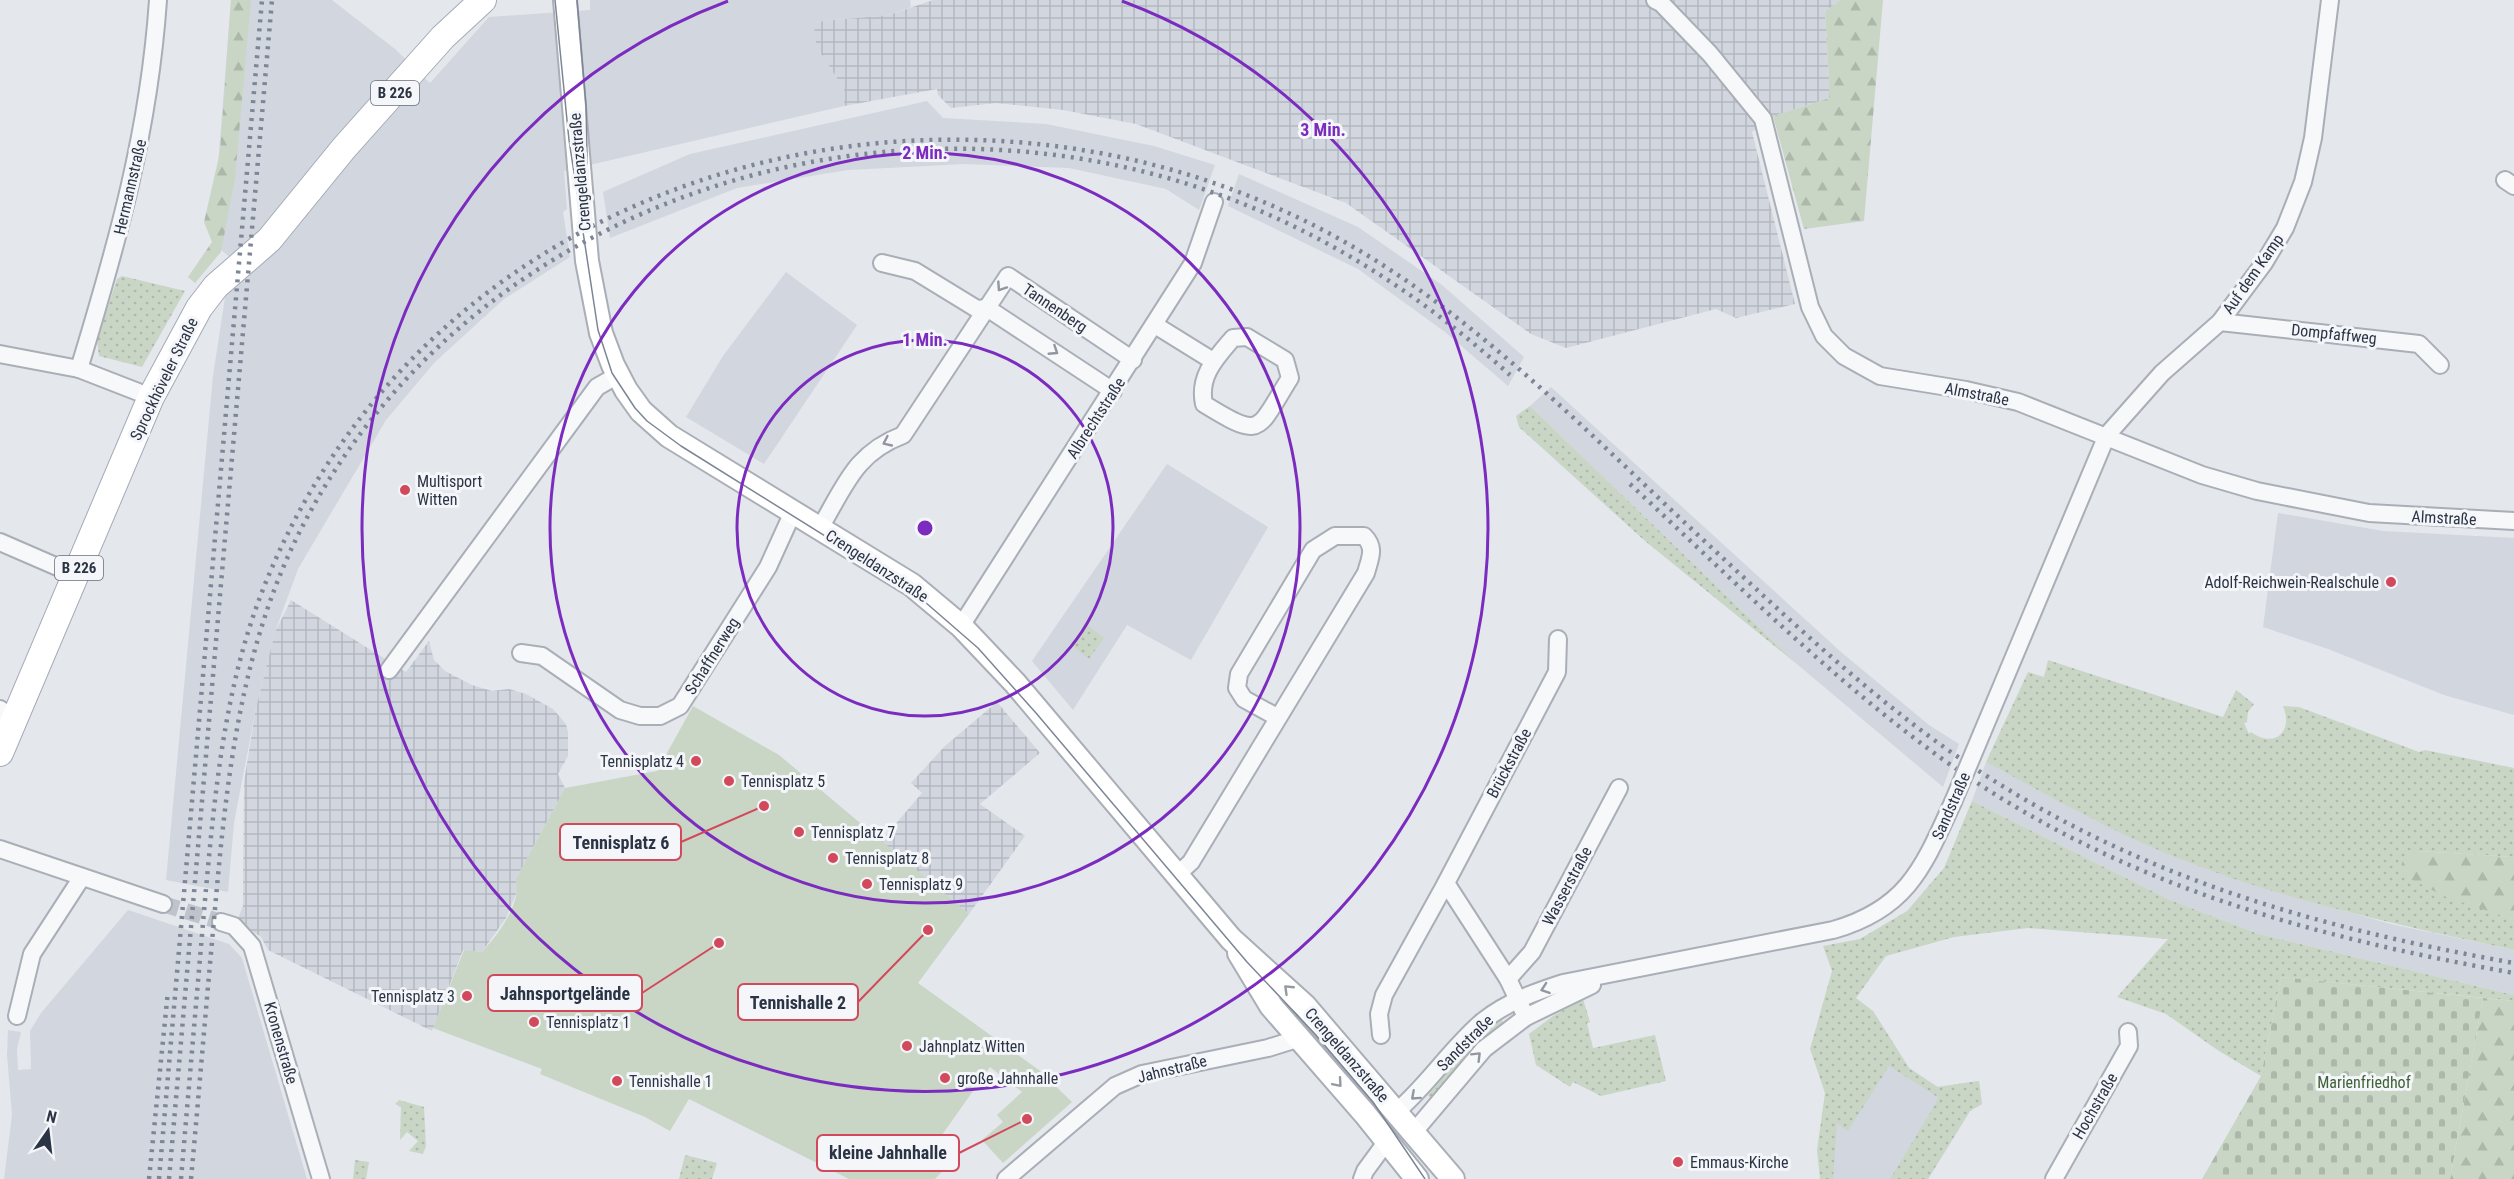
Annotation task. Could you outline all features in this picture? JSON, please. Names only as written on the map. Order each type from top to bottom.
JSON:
[{"type":"main road","name":"Sprockhöveler Straße","points":[[443,37],[465,0]]},
{"type":"main road","name":"Sprockhöveler Straße","points":[[0,753],[7,715],[76,575],[151,397],[199,308],[216,286],[277,231],[344,148],[443,37],[483,0]]},
{"type":"main road","name":"Crengeldanzstraße","points":[[565,0],[587,261],[601,333],[618,375],[641,411],[669,436],[912,585],[961,626],[1015,683],[1231,939],[1288,988],[1453,1179]]},
{"type":"main road","name":"Crengeldanzstraße","points":[[1231,939],[1271,1006],[1417,1179]]},
{"type":"main road","points":[[1300,1038],[1326,1030]]},
{"type":"main road","points":[[1387,1141],[1396,1112]]},
{"type":"main road","points":[[1387,1141],[1413,1133]]},
{"type":"street","name":"Hermannstraße","points":[[79,369],[110,268],[136,169],[147,108],[158,0]]},
{"type":"street","name":"Almstraße","points":[[1655,0],[1662,3],[1710,54],[1763,119],[1810,307],[1824,336],[1837,349],[1880,376],[1966,390],[2019,402],[2107,435],[2202,475],[2306,502],[2369,513],[2514,521]]},
{"type":"street","name":"Auf dem Kamp","points":[[2107,435],[2162,373],[2220,322],[2275,246],[2285,228],[2303,182],[2317,118],[2330,0]]},
{"type":"street","name":"Albrechtstraße","points":[[961,626],[1193,263],[1214,202]]},
{"type":"street","points":[[882,263],[915,271],[977,309],[987,308],[1113,391]]},
{"type":"street","name":"Tannenberg","points":[[820,528],[861,460],[882,443],[903,435],[1008,276],[1133,360]]},
{"type":"street","name":"Dompfaffweg","points":[[2220,322],[2420,344],[2440,366]]},
{"type":"street","points":[[1155,325],[1213,361]]},
{"type":"street","points":[[1247,336],[1286,360],[1290,378],[1261,424],[1250,428],[1237,424],[1204,404],[1201,389],[1213,361],[1233,338],[1247,336]]},
{"type":"street","points":[[0,354],[79,369],[151,397]]},
{"type":"street","points":[[389,670],[597,387],[618,375]]},
{"type":"street","name":"Sandstraße","points":[[1396,1112],[1421,1091],[1477,1028],[1518,1000],[1563,983],[1615,975],[1833,930],[1865,920],[1902,895],[1918,875],[1953,802],[2107,435]]},
{"type":"street","name":"Schaffnerweg","points":[[521,653],[542,656],[620,710],[640,716],[660,716],[680,706],[768,567],[793,512]]},
{"type":"street","points":[[1177,875],[1191,862],[1366,573],[1372,551],[1371,542],[1364,536],[1335,536],[1313,550],[1239,674],[1237,688],[1244,699],[1277,717]]},
{"type":"street","points":[[0,542],[76,575]]},
{"type":"street","name":"Brückstraße","points":[[1381,1035],[1379,1014],[1384,995],[1557,672],[1558,639]]},
{"type":"street","name":"Wasserstraße","points":[[1508,978],[1532,952],[1619,788]]},
{"type":"street","points":[[0,849],[163,904]]},
{"type":"street","points":[[17,1016],[32,954],[82,878]]},
{"type":"street","points":[[1446,883],[1508,978],[1526,1017]]},
{"type":"street","name":"Kronenstraße","points":[[221,922],[234,926],[252,946],[321,1179]]},
{"type":"street","name":"Sandstraße","points":[[1413,1133],[1478,1055],[1526,1017],[1615,975]]},
{"type":"street","name":"Hochstraße","points":[[2054,1179],[2129,1046],[2128,1032]]},
{"type":"street","name":"Jahnstraße","points":[[1006,1179],[1115,1086],[1142,1074],[1268,1048],[1300,1038]]},
{"type":"street","points":[[1362,1179],[1365,1171],[1387,1141]]},
{"type":"shaded area","points":[[231,0],[332,0],[395,49],[430,83],[489,17],[590,10],[590,0],[910,0],[911,7],[889,15],[815,22],[816,46],[844,89],[844,106],[564,171],[567,209],[563,212],[570,257],[504,299],[435,362],[386,420],[298,569],[275,632],[256,708],[234,823],[228,892],[166,880],[213,376],[226,291],[257,266],[259,267],[259,239],[233,260],[212,242]]},
{"type":"shaded area","points":[[933,0],[1840,0],[1825,12],[1830,98],[1773,116],[1752,132],[1795,304],[1736,318],[1716,309],[1566,348],[1531,334],[1346,203],[1136,124],[1063,110],[996,103],[951,108],[938,95],[937,89],[844,106],[844,89],[816,46],[814,22],[889,15]]},
{"type":"shaded area","points":[[927,101],[943,118],[1046,124],[1154,146],[1215,165],[1199,210],[1166,189],[1069,168],[965,164],[848,170],[737,188],[610,238],[603,192],[690,154]]},
{"type":"shaded area","points":[[1239,174],[1358,227],[1442,285],[1524,357],[1508,386],[1445,332],[1358,269],[1228,206]]},
{"type":"shaded area","points":[[786,272],[857,325],[764,464],[686,417],[723,356]]},
{"type":"shaded area","points":[[1551,387],[1841,652],[1929,725],[1959,744],[1943,787],[1798,665],[1530,406]]},
{"type":"shaded area","points":[[1167,464],[1268,527],[1191,660],[1127,625],[1073,710],[1032,661]]},
{"type":"shaded area","name":"Adolf-Reichwein-Realschule","points":[[2278,513],[2383,531],[2514,538],[2514,715],[2444,695],[2328,649],[2263,627]]},
{"type":"shaded area","points":[[291,600],[406,672],[429,641],[434,660],[445,671],[472,685],[492,691],[509,689],[526,694],[553,709],[566,724],[568,756],[558,774],[565,788],[516,879],[518,889],[506,918],[482,952],[463,950],[432,1031],[268,950],[261,937],[237,921],[243,906],[244,782],[256,708],[275,632]]},
{"type":"shaded area","points":[[997,702],[1040,753],[980,804],[1025,836],[969,914],[881,841],[922,793],[911,783],[945,746]]},
{"type":"shaded area","points":[[1986,762],[2095,820],[2185,861],[2287,895],[2391,924],[2514,950],[2514,995],[2259,934],[2170,900],[1972,801]]},
{"type":"shaded area","points":[[128,910],[229,944],[242,958],[307,1179],[4,1179],[12,1115],[7,1055],[8,1030],[21,1032],[17,1049],[18,1070],[31,1069],[30,1031],[41,1013]]},
{"type":"shaded area","points":[[1873,1011],[1909,1068],[1938,1087],[1979,1081],[1982,1104],[1970,1111],[1928,1179],[1831,1179],[1836,1118]]},
{"type":"green space","points":[[231,0],[251,0],[235,178],[221,252],[195,283],[188,277],[212,242],[204,222],[220,152]]},
{"type":"green space","points":[[1840,0],[1883,0],[1864,221],[1804,229],[1773,116],[1830,98],[1825,12]]},
{"type":"green space","points":[[122,276],[185,291],[142,367],[99,356],[97,340],[117,279]]},
{"type":"green space","points":[[1530,406],[1798,665],[1645,541],[1519,427],[1516,416]]},
{"type":"green space","points":[[1086,624],[1104,638],[1089,659],[1071,645]]},
{"type":"green space","points":[[2048,660],[2223,717],[2236,690],[2254,704],[2248,712],[2247,722],[2244,723],[2249,734],[2251,732],[2267,739],[2280,735],[2284,730],[2286,715],[2283,706],[2299,707],[2419,752],[2425,750],[2514,768],[2514,857],[2418,851],[2504,916],[2514,920],[2514,950],[2348,912],[2225,876],[2134,839],[1986,762],[2028,672],[2044,677]]},
{"type":"green space","points":[[693,706],[779,755],[969,914],[918,983],[1039,1070],[1072,1102],[1003,1163],[982,1140],[1003,1122],[997,1115],[1022,1092],[990,1067],[937,1142],[952,1161],[935,1179],[849,1179],[689,1099],[670,1131],[645,1117],[540,1074],[542,1069],[433,1028],[464,950],[482,952],[507,918],[515,898],[516,879],[565,788],[657,771]]},
{"type":"green space","points":[[1972,801],[2170,900],[2259,934],[2514,995],[2514,1001],[2281,977],[2261,1076],[2219,1051],[2166,1014],[2117,997],[2168,939],[2028,928],[1954,937],[1886,956],[1856,998],[1873,1011],[1909,1068],[1937,1087],[1979,1081],[1982,1104],[1970,1111],[1928,1179],[1890,1179],[1939,1098],[1889,1066],[1848,1131],[1837,1124],[1833,1179],[1820,1179],[1817,1150],[1825,1093],[1810,1049],[1832,971],[1823,946],[1860,939],[1907,911],[1944,868]]},
{"type":"green space","points":[[2418,851],[2514,857],[2514,920],[2444,896],[2399,873],[2404,857]]},
{"type":"green space","name":"Marienfriedhof","points":[[2281,977],[2483,998],[2450,1179],[2202,1179],[2261,1076]]},
{"type":"green space","points":[[2483,998],[2514,1001],[2514,1179],[2450,1179]]},
{"type":"green space","points":[[1583,999],[1590,1022],[1587,1023],[1593,1048],[1655,1035],[1666,1081],[1601,1096],[1573,1082],[1570,1087],[1536,1065],[1529,1034],[1553,1016]]},
{"type":"green space","points":[[1501,1019],[1503,1022],[1473,1047],[1470,1044]]},
{"type":"green space","points":[[1467,1048],[1469,1051],[1431,1099],[1428,1095]]},
{"type":"green space","points":[[399,1100],[424,1107],[426,1146],[423,1154],[409,1151],[418,1141],[407,1132],[400,1140],[401,1107],[395,1104]]},
{"type":"green space","points":[[685,1155],[717,1163],[712,1179],[679,1179]]},
{"type":"green space","points":[[355,1160],[369,1162],[366,1179],[353,1179]]},
{"type":"tunnel","points":[[163,904],[221,922]]},
{"type":"tram line","points":[[555,0],[569,140],[598,330],[612,373],[635,408],[647,421],[681,446],[910,589],[978,648],[1247,962],[1315,1034],[1373,1102],[1425,1179]]},
{"type":"tram line","points":[[577,0],[586,105],[588,204]]},
{"type":"railway","points":[[159,1179],[262,0]]},
{"type":"railway","points":[[169,1179],[272,0]]},
{"type":"railway","points":[[181,1179],[213,817],[232,695],[241,655],[268,577],[348,434],[455,318],[584,231],[728,172],[881,143],[1039,144],[1195,177],[1343,241],[1392,271],[1485,340],[1572,416],[1851,674],[1948,750],[2014,793],[2081,830],[2149,862],[2219,889],[2290,912],[2363,931],[2514,963]]},
{"type":"railway","points":[[191,1179],[218,873],[229,780],[245,688],[271,598],[289,554],[359,436],[448,338],[555,259],[674,201],[801,164],[934,149],[1068,157],[1200,188],[1285,222],[1365,265],[1403,290],[1440,317],[1510,375]]},
{"type":"railway","points":[[1630,484],[1781,626],[1859,694],[1941,758],[2007,802],[2074,839],[2144,871],[2215,899],[2287,922],[2361,941],[2514,973]]},
{"type":"railway","points":[[149,1179],[168,991]]},
{"type":"place","name":"Multisport Witten","points":[[405,490]]},
{"type":"place","name":"Adolf-Reichwein-Realschule","points":[[2391,582]]},
{"type":"place","name":"Tennisplatz 4","points":[[696,761]]},
{"type":"place","name":"Tennisplatz 5","points":[[729,781]]},
{"type":"place","name":"Tennisplatz 6","points":[[764,806]]},
{"type":"place","name":"Tennisplatz 7","points":[[799,832]]},
{"type":"place","name":"Tennisplatz 8","points":[[833,858]]},
{"type":"place","name":"Tennisplatz 9","points":[[867,884]]},
{"type":"place","name":"Tennishalle 2","points":[[928,930]]},
{"type":"place","name":"Jahnsportgelände","points":[[719,943]]},
{"type":"place","name":"Tennisplatz 3","points":[[467,996]]},
{"type":"place","name":"Tennisplatz 1","points":[[534,1022]]},
{"type":"place","name":"Jahnplatz Witten","points":[[907,1046]]},
{"type":"place","name":"große Jahnhalle","points":[[945,1078]]},
{"type":"place","name":"Tennishalle 1","points":[[617,1081]]},
{"type":"place","name":"kleine Jahnhalle","points":[[1027,1119]]},
{"type":"place","name":"Emmaus-Kirche","points":[[1678,1162]]}]
